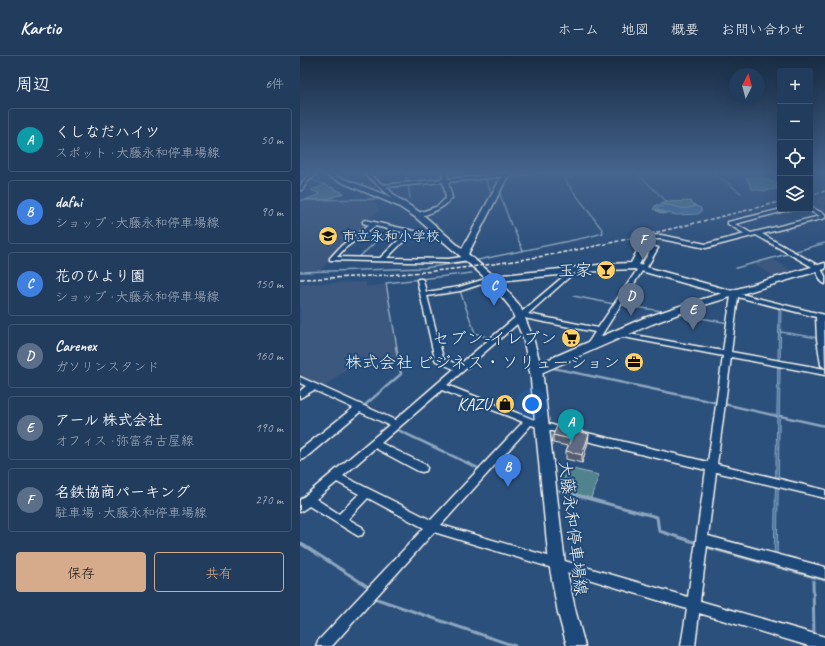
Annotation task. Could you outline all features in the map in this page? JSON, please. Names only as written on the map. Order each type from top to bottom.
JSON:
[{"type":"main road","name":"大藤永和停車場線","points":[[390,200],[401,204],[418,215],[446,238],[492,280],[515,306],[521,316],[536,370],[557,563],[566,613],[576,646]]},
{"type":"main road","points":[[466,256],[493,200]]},
{"type":"main road","points":[[640,268],[644,246]]},
{"type":"main road","points":[[492,280],[572,271],[640,268],[734,294]]},
{"type":"main road","points":[[536,370],[648,321],[820,268]]},
{"type":"street","points":[[397,200],[401,204]]},
{"type":"street","points":[[418,215],[430,211],[447,202],[448,200]]},
{"type":"street","points":[[644,246],[652,237],[706,246],[825,216],[813,210]]},
{"type":"street","points":[[750,235],[730,223],[777,212]]},
{"type":"street","points":[[366,222],[441,239],[446,238]]},
{"type":"street","points":[[374,224],[343,248],[332,259],[448,261],[466,256]]},
{"type":"street","points":[[381,260],[410,232]]},
{"type":"street","points":[[757,233],[820,268],[825,282]]},
{"type":"street","points":[[591,345],[640,268]]},
{"type":"street","points":[[358,531],[340,520],[304,503],[461,369],[572,271]]},
{"type":"street","points":[[420,280],[439,360],[461,369]]},
{"type":"street","points":[[423,295],[460,289],[492,280]]},
{"type":"street","points":[[688,646],[728,354],[734,294],[823,317],[821,339],[825,365]]},
{"type":"street","points":[[521,316],[600,331]]},
{"type":"street","points":[[618,334],[825,372]]},
{"type":"street","points":[[300,380],[395,424]]},
{"type":"street","points":[[300,395],[313,386]]},
{"type":"street","points":[[441,386],[542,426],[825,494]]},
{"type":"street","points":[[300,456],[360,407]]},
{"type":"street","points":[[323,646],[529,422]]},
{"type":"street","points":[[373,443],[422,468]]},
{"type":"street","points":[[336,476],[433,527],[825,644]]},
{"type":"street","points":[[340,520],[367,493]]},
{"type":"street","points":[[702,542],[825,573]]},
{"type":"shaded area","name":"市立永和小学校","points":[[371,200],[376,204],[379,210],[365,223],[371,224],[342,247],[319,271],[300,272],[300,201]]},
{"type":"shaded area","points":[[813,200],[825,200],[825,215],[813,209]]},
{"type":"shaded area","points":[[664,205],[683,208],[691,208],[696,206],[701,208],[701,212],[698,214],[676,215],[657,210],[657,208]]},
{"type":"shaded area","points":[[771,258],[794,272],[775,277],[752,263]]},
{"type":"shaded area","points":[[366,282],[366,287],[387,284],[399,361],[358,360],[323,388],[300,378],[300,284]]},
{"type":"shaded area","points":[[779,308],[781,308],[777,563],[825,577],[825,581],[706,548],[700,543],[774,563]]},
{"type":"green space","points":[[690,201],[696,206],[685,209],[668,205],[657,210],[667,213],[663,214],[653,209],[656,205],[669,202]]},
{"type":"green space","points":[[568,468],[599,475],[591,498],[560,489]]},
{"type":"building","points":[[557,426],[589,434],[582,455],[566,451],[571,439],[553,435]]},
{"type":"waterway","points":[[300,200],[338,200]]},
{"type":"waterway","points":[[502,200],[511,225]]},
{"type":"waterway","points":[[580,200],[601,228]]},
{"type":"waterway","points":[[513,227],[523,251]]},
{"type":"waterway","points":[[357,259],[390,229]]},
{"type":"waterway","points":[[523,251],[603,233],[602,229]]},
{"type":"waterway","points":[[793,252],[825,243]]},
{"type":"waterway","points":[[478,260],[523,251]]},
{"type":"waterway","points":[[736,268],[791,253]]},
{"type":"waterway","points":[[300,272],[424,268],[466,262]]},
{"type":"waterway","points":[[397,348],[386,283],[472,273]]},
{"type":"waterway","points":[[460,291],[475,333],[491,339]]},
{"type":"waterway","points":[[573,296],[614,304]]},
{"type":"waterway","points":[[622,305],[662,311]]},
{"type":"waterway","points":[[678,314],[729,323]]},
{"type":"waterway","points":[[781,332],[818,338]]},
{"type":"waterway","points":[[365,405],[401,374],[396,347]]},
{"type":"waterway","points":[[553,368],[718,403]]},
{"type":"waterway","points":[[724,404],[777,416]]},
{"type":"waterway","points":[[780,416],[825,426]]},
{"type":"waterway","points":[[398,430],[482,470]]},
{"type":"waterway","points":[[560,491],[657,517],[659,531],[697,543]]},
{"type":"waterway","points":[[300,543],[370,588]]},
{"type":"waterway","points":[[813,581],[814,635]]},
{"type":"waterway","points":[[374,598],[515,646]]},
{"type":"railway","points":[[300,279],[416,273],[503,263],[626,239],[777,203]]},
{"type":"place","name":"市立永和小学校","points":[[328,236]]},
{"type":"place","name":"名鉄協商パーキング","points":[[643,260]]},
{"type":"place","name":"玉家","points":[[606,270]]},
{"type":"place","name":"花のひより園","points":[[494,306]]},
{"type":"place","name":"Carenex","points":[[631,316]]},
{"type":"place","name":"アール 株式会社","points":[[693,330]]},
{"type":"place","name":"セブン-イレブン","points":[[571,338]]},
{"type":"place","name":"株式会社 ビジネス・ソリューション","points":[[634,362]]},
{"type":"place","name":"KAZU","points":[[505,404]]},
{"type":"place","name":"くしなだハイツ","points":[[571,442]]},
{"type":"place","name":"dafni","points":[[508,487]]}]
